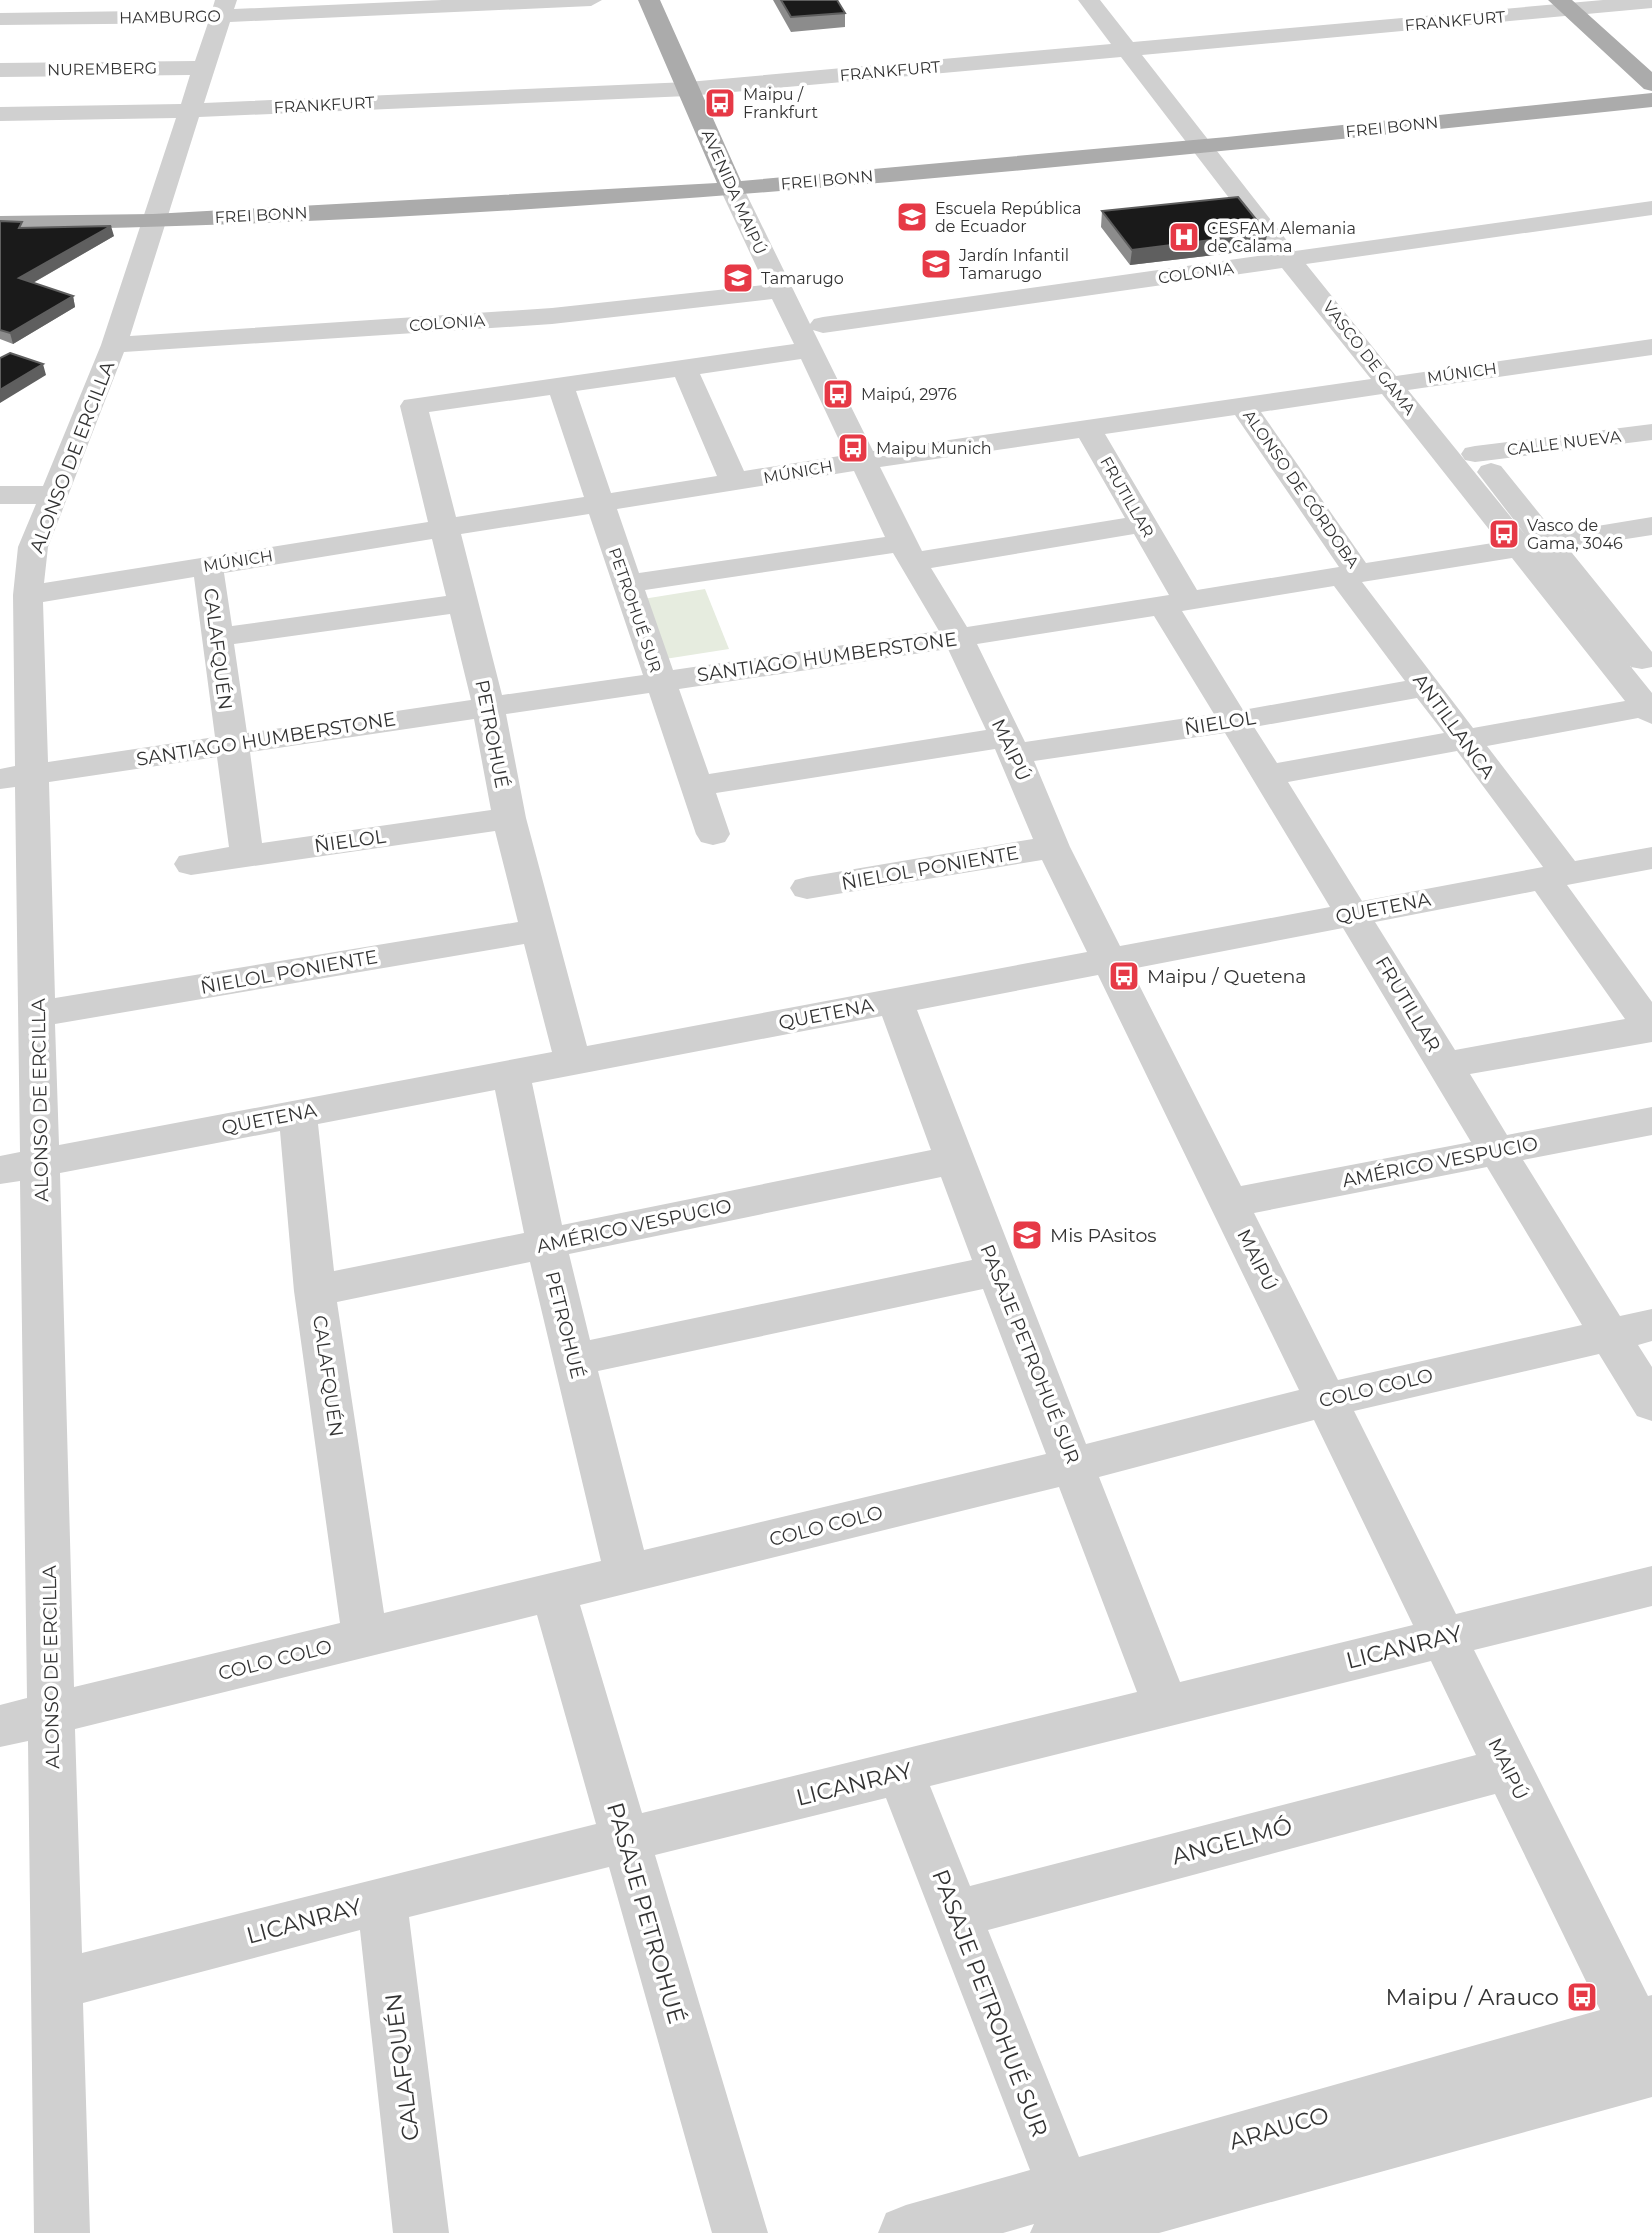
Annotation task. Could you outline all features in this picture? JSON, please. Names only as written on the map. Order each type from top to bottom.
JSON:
[{"type":"main road","name":"AVENIDA MAIPÚ","points":[[649,0],[732,189]]},
{"type":"main road","points":[[1564,5],[1652,84]]},
{"type":"main road","points":[[703,62],[719,96]]},
{"type":"main road","name":"FREI BONN","points":[[0,223],[153,221],[732,189],[755,175],[1215,145],[1652,100]]},
{"type":"street","name":"HAMBURGO","points":[[0,19],[42,9],[591,0]]},
{"type":"street","name":"VASCO DE GAMA","points":[[1089,0],[1126,50],[1215,145]]},
{"type":"street","name":"VASCO DE GAMA","points":[[1117,0],[1156,47],[1215,145],[1248,208],[1303,258],[1403,382],[1517,546],[1650,709]]},
{"type":"street","name":"FRANKFURT","points":[[0,114],[189,111],[688,89],[719,96],[1126,50],[1564,5],[1652,2]]},
{"type":"street","name":"ALONSO DE ERCILLA","points":[[62,2233],[52,1714],[20,1166],[38,1014],[17,777],[28,594],[33,547],[114,345],[224,8]]},
{"type":"street","name":"NUREMBERG","points":[[0,69],[205,68]]},
{"type":"street","name":"AVENIDA MAIPÚ","points":[[755,175],[772,212]]},
{"type":"street","name":"AVENIDA MAIPÚ","points":[[732,189],[779,291],[811,349],[862,461]]},
{"type":"street","name":"COLONIA","points":[[823,325],[1652,208]]},
{"type":"street","name":"AVENIDA MAIPÚ","points":[[783,237],[823,325],[862,461]]},
{"type":"street","name":"COLONIA","points":[[114,345],[552,316],[779,291]]},
{"type":"street","name":"MÚNICH","points":[[28,594],[862,461],[1652,347]]},
{"type":"street","points":[[560,385],[811,349]]},
{"type":"street","points":[[684,368],[735,483]]},
{"type":"street","name":"VASCO DE GAMA","points":[[1403,382],[1475,454],[1652,672]]},
{"type":"street","name":"PETROHUÉ","points":[[560,385],[414,405],[488,705],[509,818],[573,1062]]},
{"type":"street","name":"PETROHUÉ SUR","points":[[560,385],[713,834]]},
{"type":"street","name":"ALONSO DE CÓRDOBA","points":[[1242,405],[1351,575]]},
{"type":"street","name":"FRUTILLAR","points":[[1088,429],[1143,524],[1176,603],[1236,721],[1652,1404]]},
{"type":"street","name":"CALLE NUEVA","points":[[1475,454],[1652,432]]},
{"type":"street","name":"MAIPÚ","points":[[862,461],[907,552],[958,638],[1010,745],[1053,847],[1508,1769],[1648,2045]]},
{"type":"street","points":[[0,495],[54,495]]},
{"type":"street","points":[[626,584],[1143,524]]},
{"type":"street","name":"SANTIAGO HUMBERSTONE","points":[[17,777],[488,705],[958,638],[1652,526]]},
{"type":"street","name":"CALAFQUÉN","points":[[208,566],[247,856]]},
{"type":"street","name":"ANTILLANCA","points":[[1351,575],[1555,876],[1651,1028]]},
{"type":"street","points":[[217,637],[462,603]]},
{"type":"street","name":"ÑIELOL","points":[[697,786],[1010,745],[1236,721],[1425,687]]},
{"type":"street","points":[[1269,775],[1650,709]]},
{"type":"street","name":"ÑIELOL","points":[[191,864],[509,818]]},
{"type":"street","name":"ÑIELOL PONIENTE","points":[[807,888],[1053,847]]},
{"type":"street","name":"QUETENA","points":[[20,1166],[1652,858]]},
{"type":"street","name":"ÑIELOL PONIENTE","points":[[38,1014],[539,930]]},
{"type":"street","name":"PASAJE PETROHUÉ SUR","points":[[895,1001],[952,1160],[1075,1465],[1166,1706]]},
{"type":"street","points":[[1446,1065],[1651,1028]]},
{"type":"street","name":"PETROHUÉ","points":[[511,1073],[545,1244],[626,1575]]},
{"type":"street","name":"CALAFQUÉN","points":[[298,1114],[315,1291],[365,1638]]},
{"type":"street","name":"AMÉRICO VESPUCIO","points":[[1229,1203],[1652,1121]]},
{"type":"street","name":"AMÉRICO VESPUCIO","points":[[315,1291],[952,1160]]},
{"type":"street","points":[[574,1360],[996,1271]]},
{"type":"street","name":"COLO COLO","points":[[0,1726],[1075,1465],[1326,1399],[1652,1325]]},
{"type":"street","name":"LICANRAY","points":[[57,1985],[382,1900],[1652,1586]]},
{"type":"street","name":"PASAJE PETROHUÉ","points":[[554,1593],[740,2233]]},
{"type":"street","name":"ANGELMÓ","points":[[956,1914],[1508,1769]]},
{"type":"street","name":"PASAJE PETROHUÉ SUR","points":[[900,1772],[1071,2221]]},
{"type":"street","name":"CALAFQUÉN","points":[[382,1900],[421,2233]]},
{"type":"street","name":"ARAUCO","points":[[906,2233],[1071,2221],[1648,2045]]},
{"type":"shaded area","points":[[705,589],[729,649],[665,659],[643,599]]},
{"type":"building","points":[[781,0],[837,0],[845,13],[791,17]]},
{"type":"building","points":[[1238,197],[1267,233],[1132,250],[1102,211]]},
{"type":"building","points":[[0,221],[22,222],[19,228],[111,226],[19,278],[73,296],[10,333],[0,330]]},
{"type":"building","points":[[10,353],[43,364],[0,390],[0,358]]},
{"type":"place","name":"Maipu / Frankfurt","points":[[720,103]]},
{"type":"place","name":"Escuela República de Ecuador","points":[[912,217]]},
{"type":"place","name":"CESFAM Alemania de Calama","points":[[1184,237]]},
{"type":"place","name":"Jardín Infantil Tamarugo","points":[[936,264]]},
{"type":"place","name":"Tamarugo","points":[[738,278]]},
{"type":"place","name":"Maipú, 2976","points":[[838,394]]},
{"type":"place","name":"Maipu Munich","points":[[853,448]]},
{"type":"place","name":"Vasco de Gama, 3046","points":[[1504,534]]},
{"type":"place","name":"Maipu / Quetena","points":[[1124,976]]},
{"type":"place","name":"Mis PAsitos","points":[[1027,1235]]},
{"type":"place","name":"Maipu / Arauco","points":[[1582,1997]]}]
